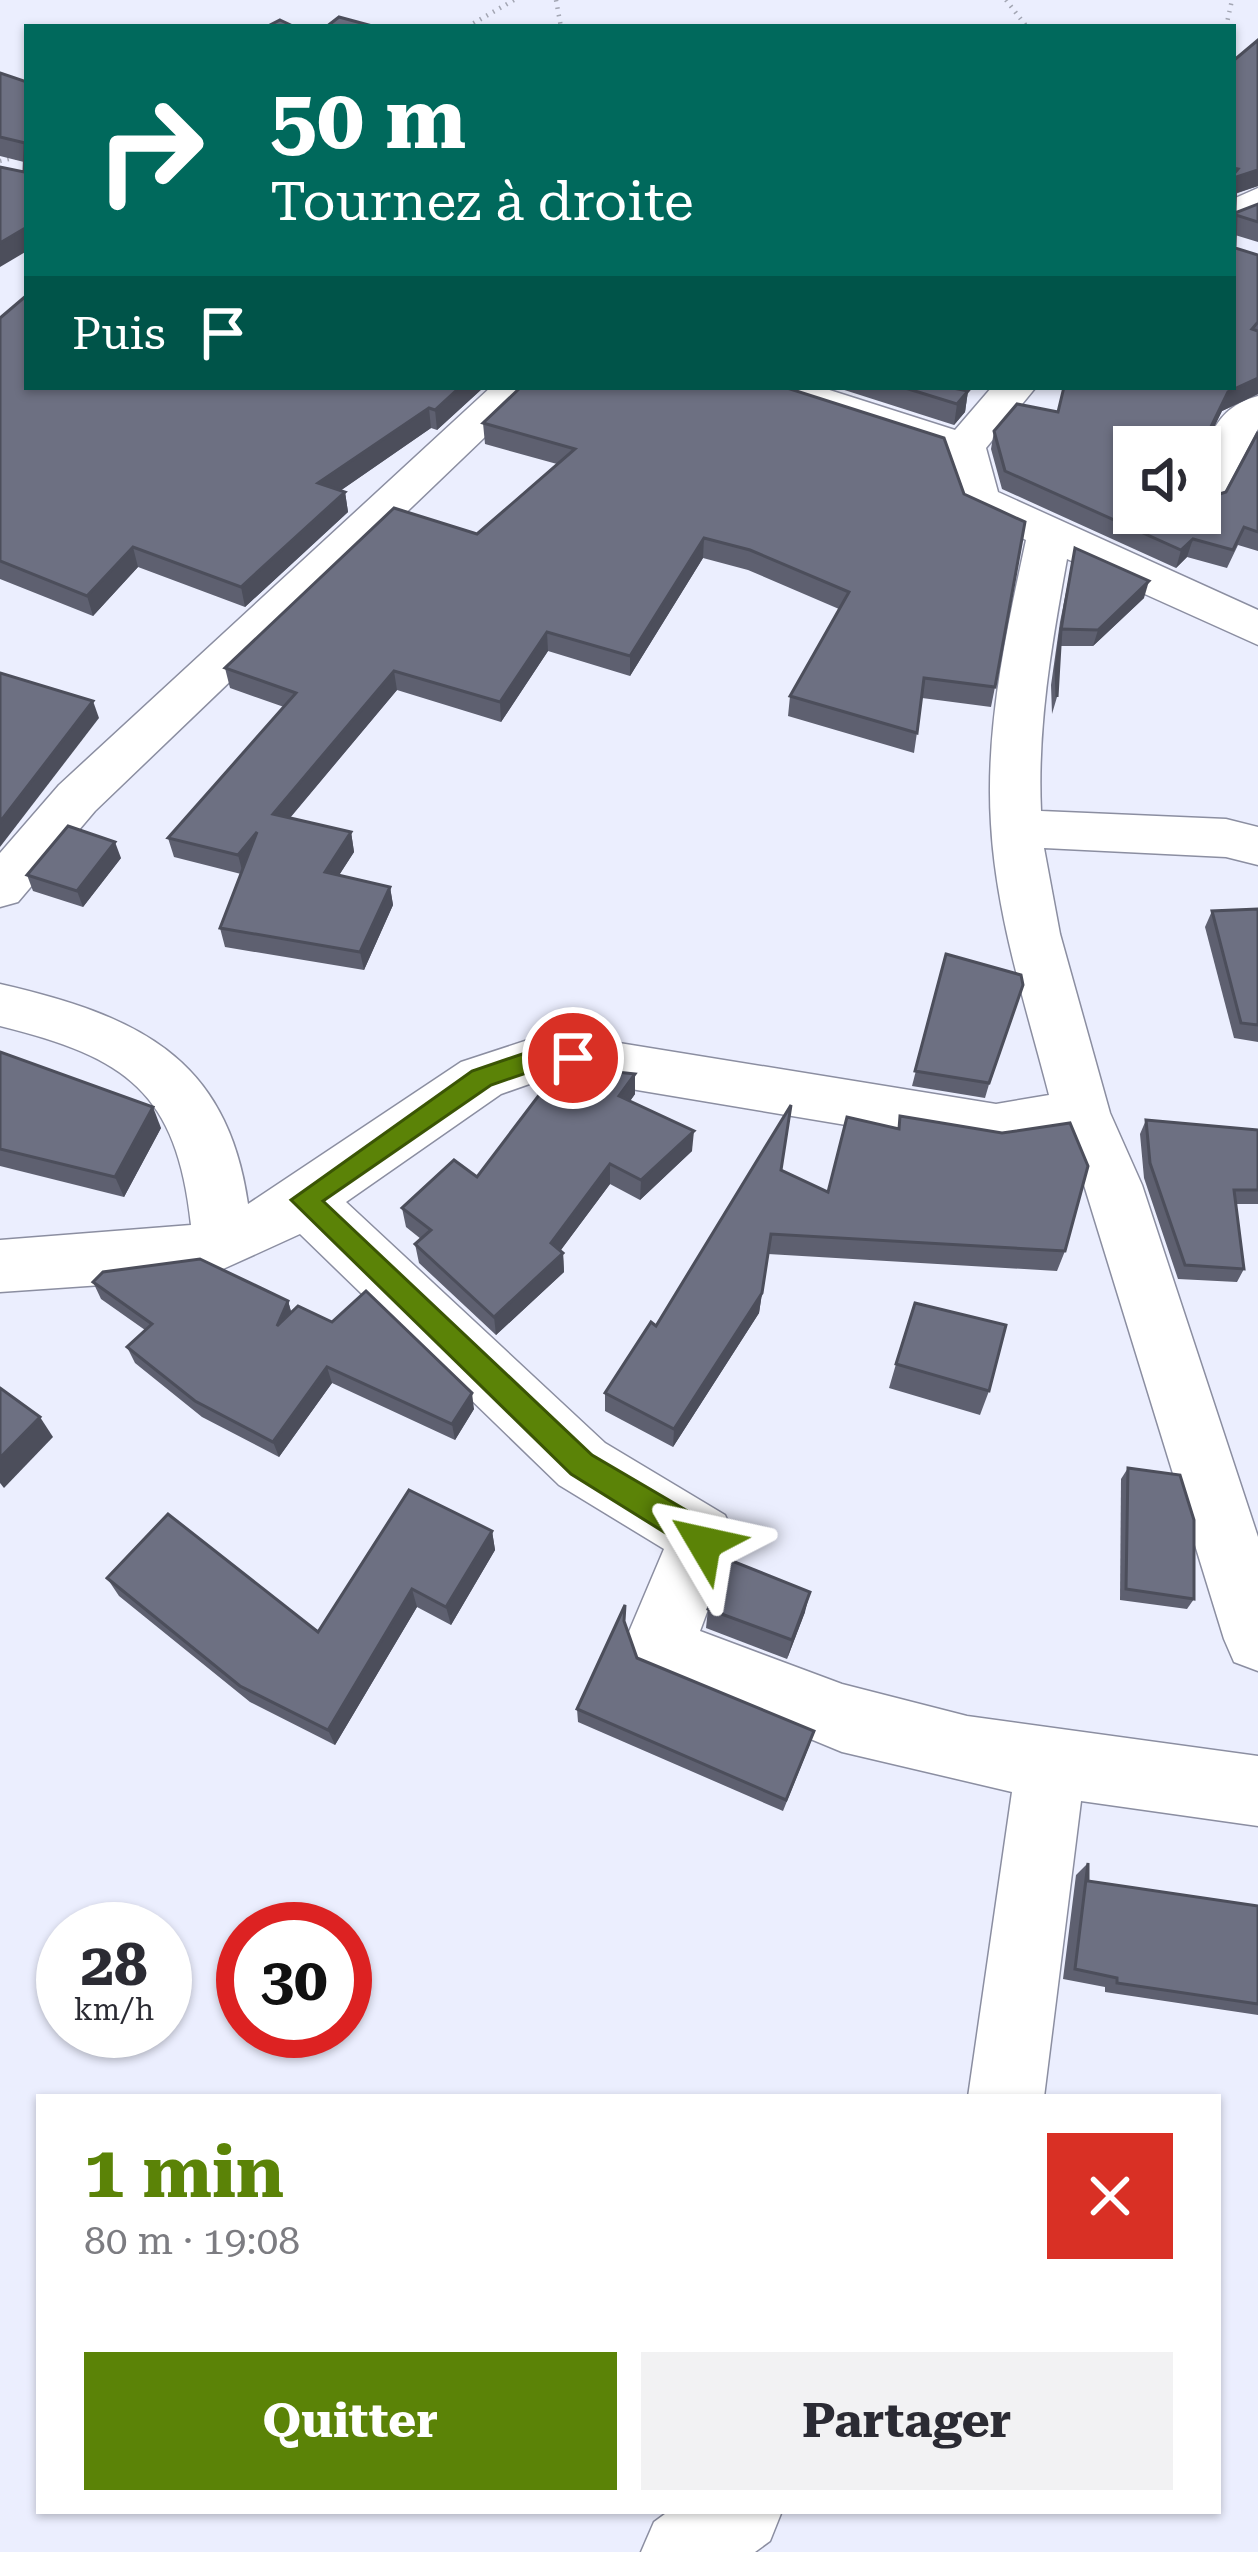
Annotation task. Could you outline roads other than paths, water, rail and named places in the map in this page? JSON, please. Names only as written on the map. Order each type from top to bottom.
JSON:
[{"type":"street","points":[[4,877],[77,798],[513,390]]},
{"type":"street","points":[[786,390],[964,447]]},
{"type":"street","points":[[964,447],[1012,390]]},
{"type":"street","points":[[1221,459],[1242,419],[1258,409]]},
{"type":"street","points":[[964,447],[978,500],[1050,532],[1113,533]]},
{"type":"street","points":[[1050,532],[1021,682],[1016,828],[1040,951],[1082,1113],[1113,1185],[1258,1639]]},
{"type":"street","points":[[1182,534],[1258,629]]},
{"type":"street","points":[[1016,828],[1226,838],[1258,846]]},
{"type":"street","points":[[0,1005],[113,1037],[179,1088],[209,1152],[224,1244]]},
{"type":"street","points":[[0,1266],[160,1256],[224,1244],[304,1200],[482,1078],[537,1059],[613,1064],[996,1127],[1082,1113]]},
{"type":"street","points":[[304,1200],[581,1464],[702,1538],[664,1623],[663,1645],[670,1651],[842,1718],[967,1751],[1258,1791]]},
{"type":"street","points":[[1006,2094],[1051,1763]]},
{"type":"street","points":[[684,2552],[736,2514]]}]
